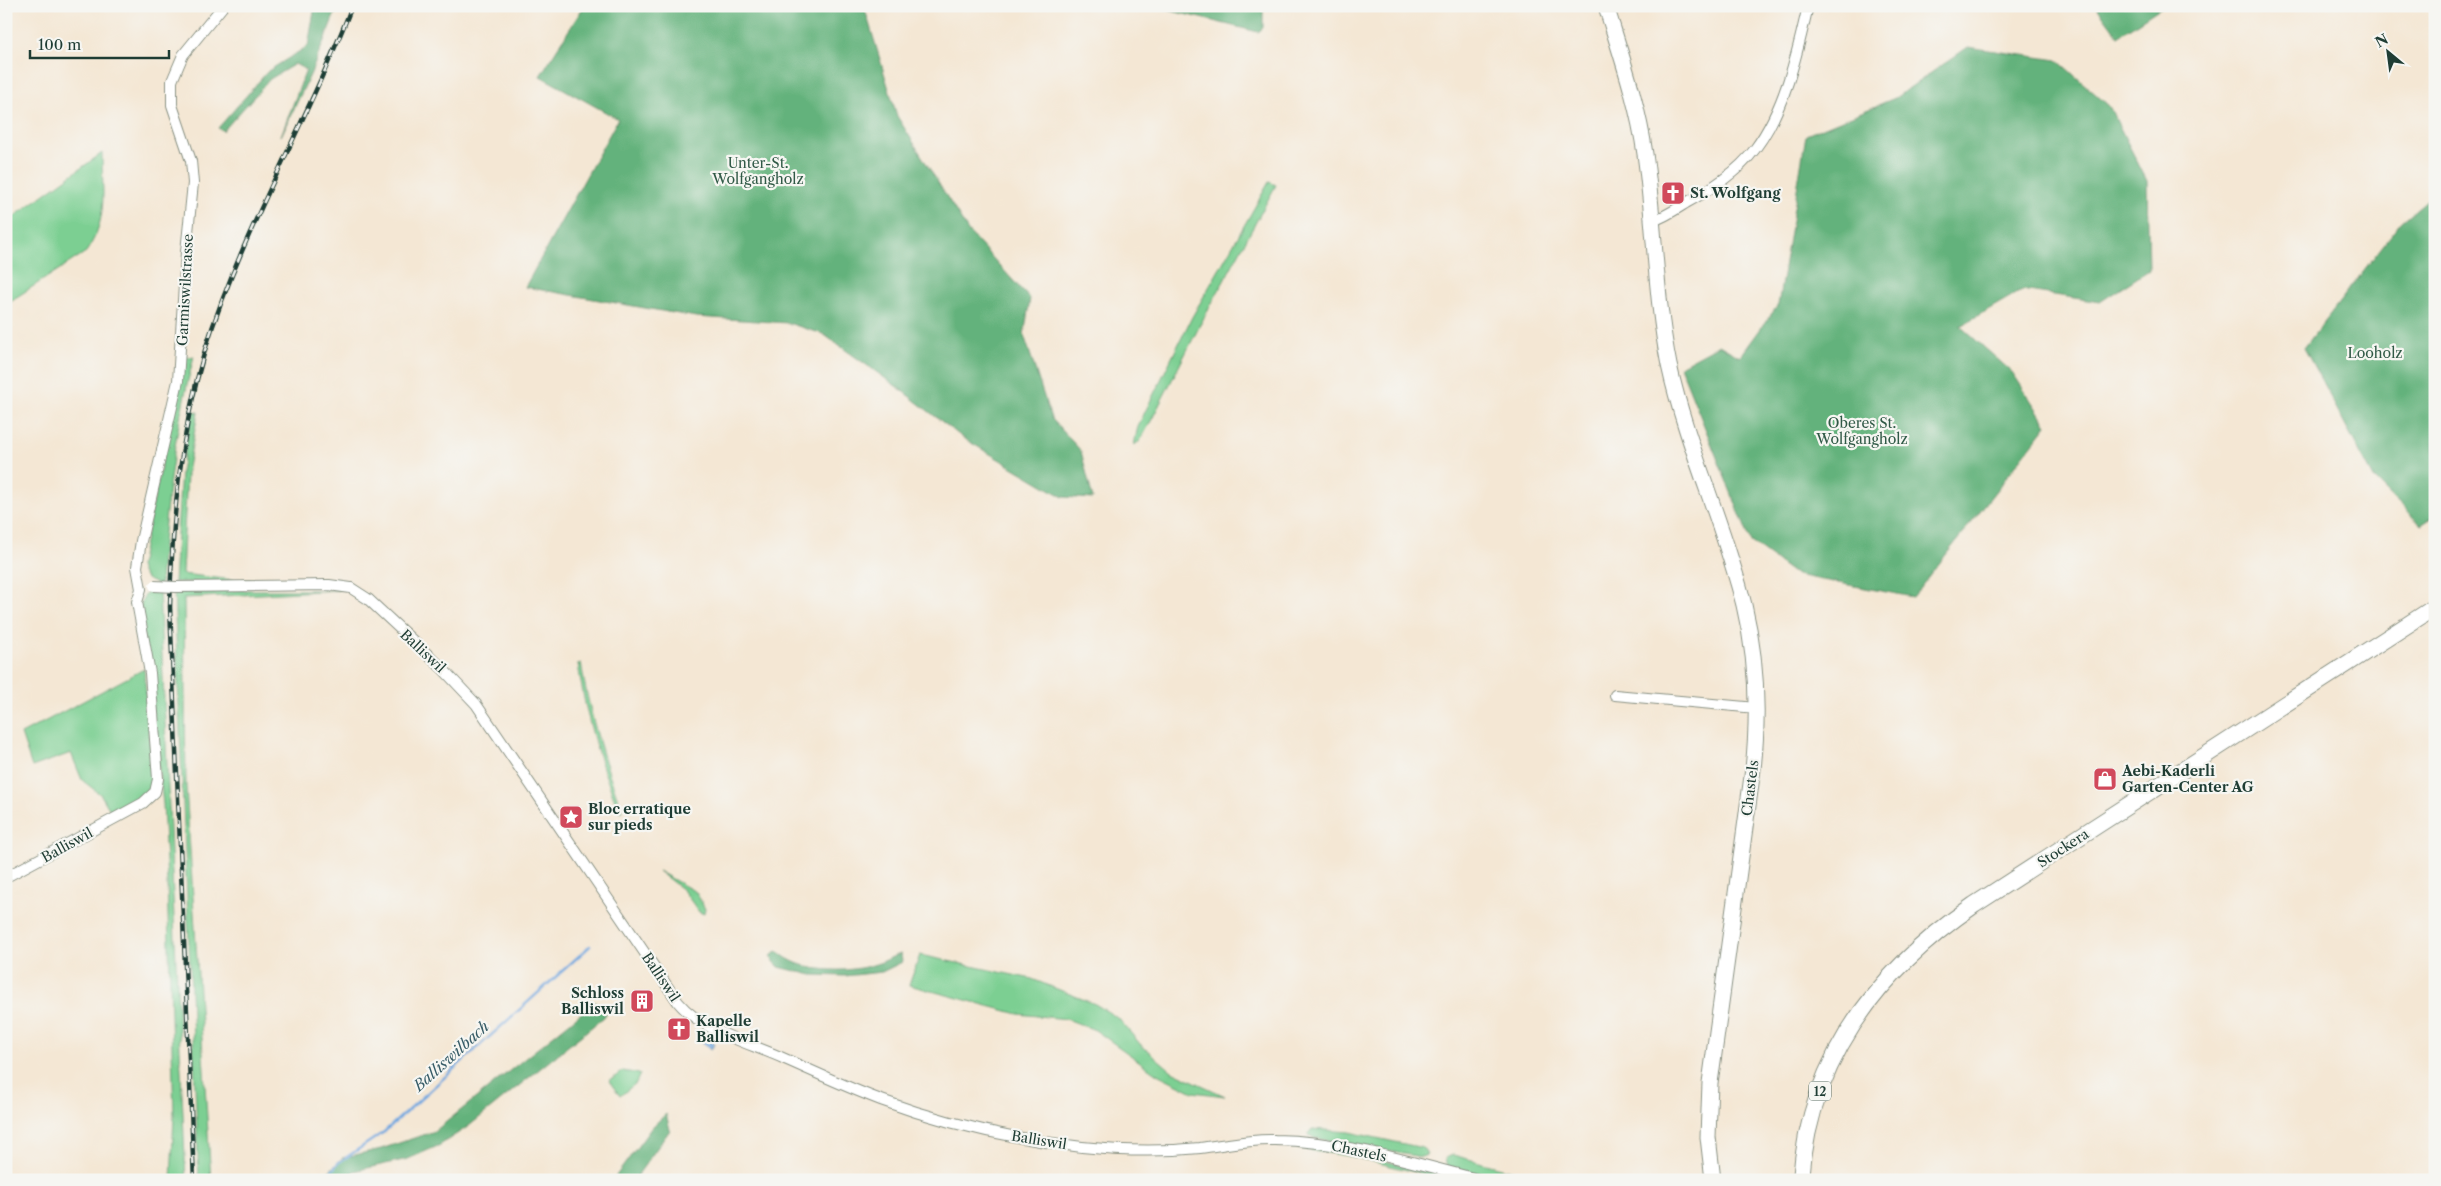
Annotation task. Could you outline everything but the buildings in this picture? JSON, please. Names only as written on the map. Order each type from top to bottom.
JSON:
[{"type":"main road","points":[[1606,6],[1632,92],[1645,154],[1652,221]]},
{"type":"main road","name":"Chastels","points":[[1652,221],[1665,341],[1679,404],[1742,600],[1753,657],[1756,708],[1753,769],[1710,1083],[1708,1137],[1713,1180]]},
{"type":"main road","name":"Stockera","points":[[1801,1180],[1811,1119],[1833,1061],[1851,1028],[1870,1000],[1916,949],[1974,905],[2435,607]]},
{"type":"street","name":"Garmiswilstrasse","points":[[141,589],[137,567],[141,541],[180,366],[186,252],[194,183],[191,161],[174,113],[171,90],[174,75],[183,55],[223,6]]},
{"type":"street","points":[[1756,149],[1774,118],[1787,82],[1808,6]]},
{"type":"street","points":[[1652,221],[1663,218],[1701,195],[1724,179],[1756,149],[1770,140]]},
{"type":"street","name":"Balliswil","points":[[6,877],[126,813],[143,803],[155,792],[158,779],[150,674],[137,602],[141,589],[154,586],[329,585],[351,588],[368,599],[476,704],[678,1002],[688,1012],[721,1031],[881,1100],[943,1121],[999,1134],[1083,1147],[1119,1149],[1196,1148],[1273,1139],[1323,1144]]},
{"type":"street","points":[[1615,695],[1756,708]]},
{"type":"street","name":"Chastels","points":[[1323,1144],[1354,1148],[1481,1180]]},
{"type":"green space","points":[[315,6],[338,6],[311,73],[281,136],[306,70],[295,64],[270,79],[223,131],[218,128],[268,71],[308,46]]},
{"type":"green space","name":"Unter-St. Wolfgangholz","points":[[584,6],[864,6],[897,116],[968,231],[1030,299],[1024,335],[1051,418],[1081,451],[1093,499],[1063,497],[963,438],[896,386],[823,334],[788,323],[696,317],[525,287],[618,119],[540,76]]},
{"type":"green space","points":[[1151,6],[1263,6],[1263,28],[1258,32]]},
{"type":"green space","points":[[2096,6],[2163,6],[2118,36]]},
{"type":"green space","name":"Oberes St. Wolfgangholz","points":[[1968,47],[2057,60],[2109,106],[2147,181],[2149,270],[2100,302],[2022,290],[1960,326],[2012,372],[2047,425],[1913,597],[1796,575],[1751,542],[1680,366],[1719,345],[1740,357],[1778,305],[1806,135],[1895,98]]},
{"type":"green space","points":[[102,153],[103,204],[98,228],[86,252],[6,304],[6,222]]},
{"type":"green space","points":[[1269,182],[1276,185],[1200,325],[1149,425],[1140,441],[1134,445],[1138,426],[1192,317]]},
{"type":"green space","name":"Looholz","points":[[2435,193],[2435,516],[2421,525],[2375,480],[2304,348],[2401,222]]},
{"type":"green space","points":[[194,356],[171,470],[160,585],[147,579],[140,566],[184,358]]},
{"type":"green space","points":[[192,411],[198,412],[187,473],[182,574],[234,580],[315,580],[315,583],[174,582],[181,471]]},
{"type":"green space","points":[[159,589],[186,1180],[171,1180],[174,1116],[163,804],[140,608],[146,594]]},
{"type":"green space","points":[[174,590],[339,590],[184,598],[186,787],[211,1180],[199,1180]]},
{"type":"green space","points":[[581,663],[593,720],[622,811],[620,812],[600,758],[589,721],[578,664]]},
{"type":"green space","points":[[144,669],[153,778],[148,792],[143,797],[111,812],[101,795],[82,780],[71,753],[32,767],[21,734]]},
{"type":"green space","points":[[658,871],[696,892],[705,909],[704,914],[699,912],[683,890]]},
{"type":"green space","points":[[777,951],[798,964],[824,970],[864,967],[901,954],[902,962],[882,972],[845,976],[812,975],[779,967],[770,957]]},
{"type":"green space","points":[[920,955],[1032,979],[1095,1004],[1118,1018],[1140,1044],[1172,1071],[1225,1096],[1193,1092],[1157,1074],[1095,1030],[1067,1019],[1018,1014],[909,985]]},
{"type":"green space","points":[[595,1002],[610,1006],[604,1017],[469,1126],[440,1145],[408,1159],[354,1171],[344,1180],[321,1180],[342,1158],[381,1149],[435,1131]]},
{"type":"green space","points":[[623,1071],[640,1074],[636,1083],[620,1096],[609,1081]]},
{"type":"green space","points":[[666,1114],[670,1130],[634,1180],[613,1180],[652,1127]]},
{"type":"green space","points":[[1312,1129],[1349,1132],[1423,1148],[1427,1155],[1421,1157],[1314,1138],[1308,1134]]},
{"type":"green space","points":[[1303,1146],[1352,1153],[1463,1180],[1449,1180],[1349,1156],[1300,1149]]},
{"type":"green space","points":[[1453,1155],[1546,1180],[1501,1180],[1447,1166],[1445,1158]]},
{"type":"water","points":[[701,1034],[715,1044],[711,1049],[697,1039]]},
{"type":"waterway","name":"Balliswilbach","points":[[325,1180],[338,1163],[384,1132],[590,946]]},
{"type":"railway","points":[[194,1180],[170,607],[175,510],[183,446],[196,382],[220,306],[237,262],[352,6]]},
{"type":"place","name":"St. Wolfgang","points":[[1673,193]]},
{"type":"place","name":"Aebi-Kaderli Garten-Center AG","points":[[2105,779]]},
{"type":"place","name":"Bloc erratique sur pieds","points":[[571,817]]},
{"type":"place","name":"Schloss Balliswil","points":[[642,1001]]},
{"type":"place","name":"Kapelle Balliswil","points":[[679,1029]]}]
